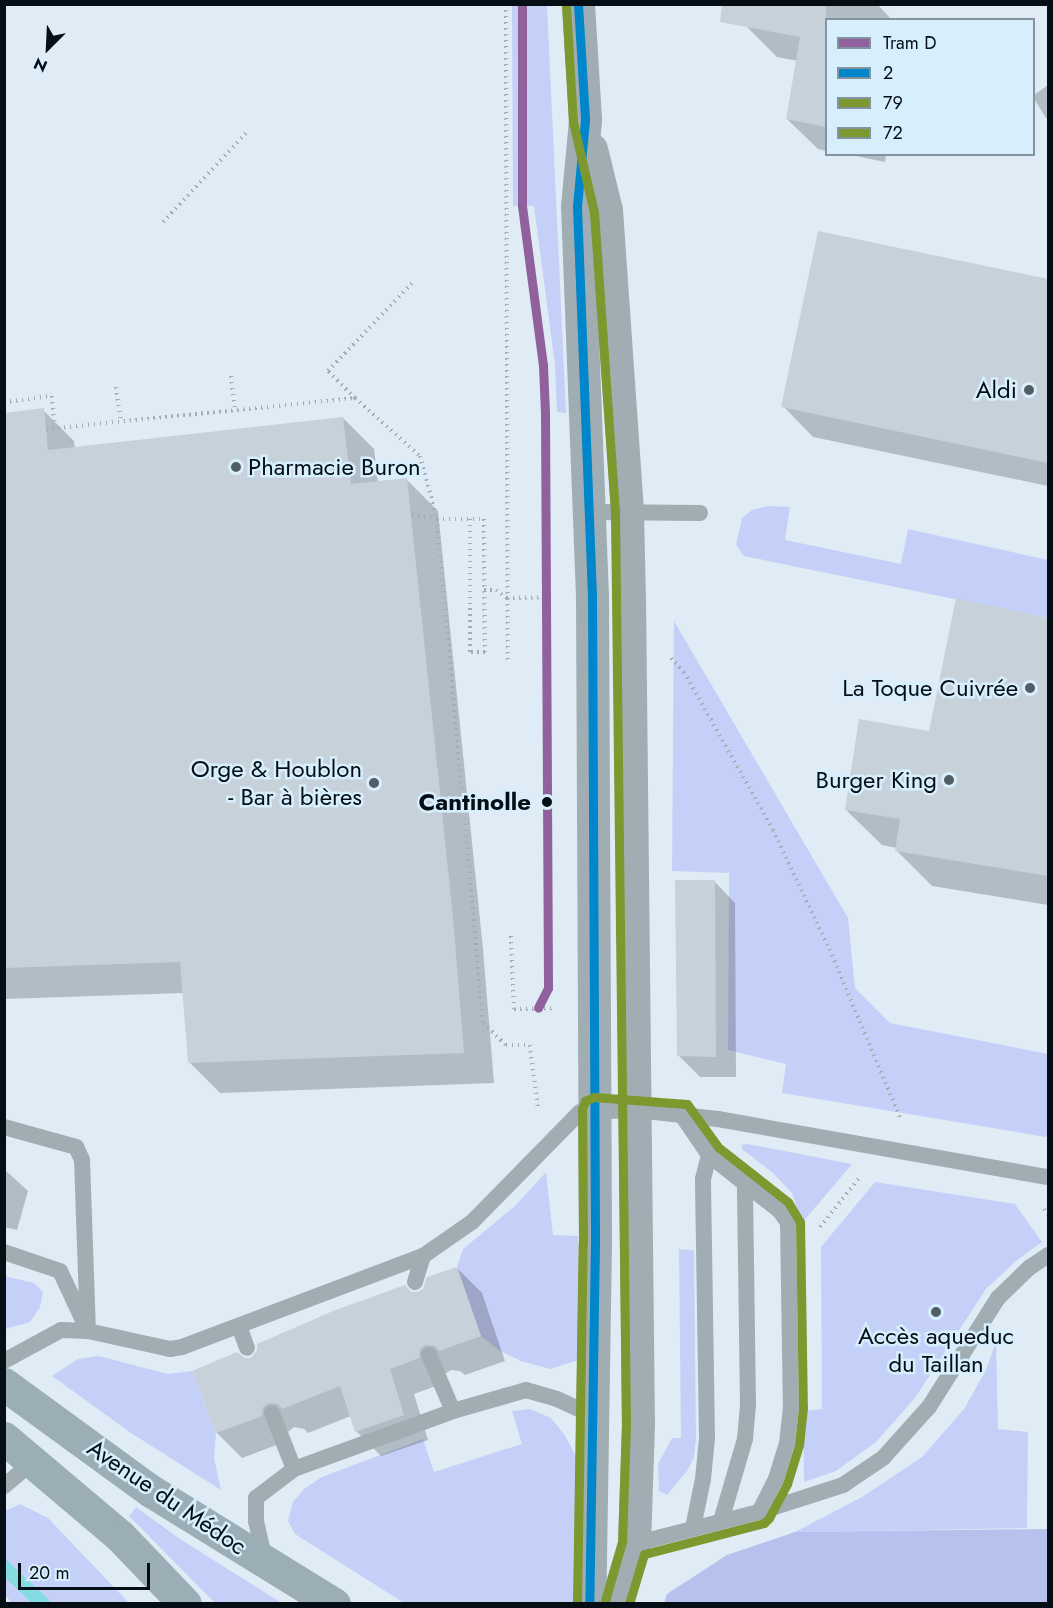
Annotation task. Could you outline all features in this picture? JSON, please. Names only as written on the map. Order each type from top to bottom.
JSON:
[{"type":"main road","name":"Avenue du Médoc","points":[[4,1384],[151,1491],[334,1604]]},
{"type":"main road","name":"Avenue du Médoc","points":[[4,1438],[120,1536],[185,1604]]},
{"type":"street","points":[[578,4],[585,120],[577,206],[590,512],[595,1242],[589,1604]]},
{"type":"street","points":[[585,120],[606,210],[627,512],[638,1424],[634,1544],[616,1604]]},
{"type":"lane","points":[[590,512],[700,513]]},
{"type":"lane","points":[[4,1361],[61,1330],[88,1331],[170,1349],[239,1326],[423,1256],[472,1222],[511,1185],[558,1132],[580,1112],[594,1109],[681,1114],[1048,1177]]},
{"type":"lane","points":[[681,1114],[709,1155],[780,1211],[788,1224],[791,1407],[788,1434],[776,1479],[759,1512]]},
{"type":"lane","points":[[4,1127],[76,1147],[82,1160],[88,1331]]},
{"type":"lane","points":[[693,1528],[703,1479],[706,1438],[703,1179],[709,1155]]},
{"type":"lane","points":[[722,1521],[745,1439],[748,1405],[745,1185]]},
{"type":"lane","points":[[4,1252],[60,1271],[88,1331]]},
{"type":"lane","points":[[634,1544],[759,1512],[843,1485],[883,1458],[929,1407],[998,1298],[1029,1268],[1048,1255]]},
{"type":"lane","points":[[415,1281],[423,1256]]},
{"type":"lane","points":[[239,1326],[247,1348]]},
{"type":"lane","points":[[429,1355],[453,1411]]},
{"type":"lane","points":[[265,1562],[256,1521],[256,1498],[294,1469],[453,1411],[526,1390],[557,1399],[592,1415]]},
{"type":"lane","points":[[272,1413],[294,1469]]},
{"type":"lane","points":[[4,1486],[33,1462]]},
{"type":"path","points":[[506,4],[508,663]]},
{"type":"path","points":[[163,222],[248,131]]},
{"type":"path","points":[[413,282],[328,371],[420,456],[437,519],[483,1023],[506,1045],[530,1045],[538,1110],[558,1132]]},
{"type":"path","points":[[231,376],[235,410]]},
{"type":"path","points":[[116,387],[121,422]]},
{"type":"path","points":[[4,402],[51,396],[55,428]]},
{"type":"path","points":[[46,429],[356,398]]},
{"type":"path","points":[[412,515],[437,519],[470,519],[484,519],[485,652],[470,652],[470,519]]},
{"type":"path","points":[[484,591],[496,590],[507,598]]},
{"type":"path","points":[[670,657],[684,672],[773,830],[837,966],[901,1120]]},
{"type":"path","points":[[511,936],[514,1008]]},
{"type":"path","points":[[789,1240],[810,1239],[866,1170]]},
{"type":"path","points":[[1037,1200],[1048,1215]]},
{"type":"shaded area","points":[[512,5],[547,5],[566,413],[557,412],[555,365],[534,206],[513,206]]},
{"type":"shaded area","points":[[768,506],[790,507],[785,540],[901,564],[908,529],[1048,560],[1048,618],[744,556],[736,545],[742,518],[752,510]]},
{"type":"shaded area","points":[[674,621],[848,918],[855,988],[890,1023],[1048,1054],[1048,1133],[1046,1137],[782,1093],[786,1064],[728,1050],[729,873],[672,871]]},
{"type":"shaded area","points":[[747,1144],[852,1164],[802,1223],[792,1193],[772,1172],[743,1150],[741,1145]]},
{"type":"shaded area","points":[[546,1172],[553,1235],[578,1236],[579,1360],[550,1369],[521,1361],[498,1350],[481,1336],[457,1267],[463,1249],[516,1205]]},
{"type":"shaded area","points":[[875,1182],[1015,1204],[1042,1242],[1016,1261],[986,1289],[915,1398],[876,1442],[836,1471],[804,1482],[803,1411],[822,1409],[821,1247]]},
{"type":"shaded area","points":[[679,1249],[694,1250],[696,1439],[694,1457],[687,1471],[667,1495],[659,1491],[658,1464],[672,1438],[681,1438]]},
{"type":"shaded area","points":[[5,1276],[34,1283],[43,1292],[40,1307],[30,1322],[5,1329]]},
{"type":"shaded area","points":[[996,1341],[998,1429],[1028,1432],[1027,1528],[795,1532],[862,1497],[922,1457],[964,1409],[986,1370]]},
{"type":"shaded area","points":[[99,1356],[168,1374],[192,1371],[216,1433],[214,1458],[221,1490],[131,1433],[52,1376],[78,1359]]},
{"type":"shaded area","points":[[530,1409],[551,1418],[564,1434],[578,1460],[576,1603],[404,1603],[295,1534],[288,1521],[293,1502],[304,1489],[322,1477],[423,1439],[434,1472],[522,1444],[512,1411]]},
{"type":"shaded area","points":[[20,1504],[48,1518],[129,1603],[12,1603],[5,1595],[5,1511]]},
{"type":"shaded area","points":[[136,1507],[180,1539],[282,1603],[215,1603],[129,1516]]},
{"type":"shaded area","points":[[1048,1529],[1048,1603],[664,1603],[667,1594],[727,1555],[795,1532]]},
{"type":"building","points":[[722,4],[826,4],[825,127],[786,119],[800,37],[720,22]]},
{"type":"building","points":[[818,231],[1048,279],[1048,463],[781,407]]},
{"type":"building","points":[[44,408],[48,450],[343,417],[351,484],[407,478],[453,917],[464,1053],[188,1063],[180,962],[4,968],[4,413]]},
{"type":"building","name":"Burger King","points":[[956,598],[1048,618],[1048,876],[895,851],[900,819],[845,810],[859,719],[929,731]]},
{"type":"building","points":[[675,880],[715,880],[716,1057],[677,1056]]},
{"type":"building","points":[[457,1267],[481,1336],[439,1351],[435,1346],[425,1345],[420,1349],[419,1358],[390,1369],[404,1415],[355,1432],[340,1386],[282,1409],[278,1404],[269,1403],[263,1407],[262,1416],[216,1433],[192,1371],[237,1352],[245,1358],[251,1358],[257,1350],[257,1344],[333,1311],[405,1285],[411,1292],[418,1292],[423,1289],[427,1277]]},
{"type":"waterway","points":[[4,1567],[43,1604]]},
{"type":"tram line","name":"D","points":[[522,4],[522,206],[543,365],[545,412],[548,988],[538,1008]]},
{"type":"transit line","name":"2","points":[[578,4],[585,120],[577,206],[592,597],[595,1242],[589,1604]]},
{"type":"transit line","name":"79","points":[[566,5],[573,122],[594,212],[615,512],[626,1424],[622,1542],[605,1601]]},
{"type":"transit line","name":"72","points":[[577,1604],[583,1242],[582,1109],[585,1101],[594,1097],[687,1104],[718,1147],[788,1202],[800,1222],[803,1407],[799,1445],[787,1484],[764,1523],[644,1554],[629,1604]]},
{"type":"place","name":"Aldi","points":[[1029,390]]},
{"type":"place","name":"Pharmacie Buron","points":[[236,467]]},
{"type":"place","name":"La Toque Cuivrée","points":[[1030,688]]},
{"type":"place","name":"Burger King","points":[[949,780]]},
{"type":"place","name":"Orge & Houblon - Bar à bières","points":[[374,783]]},
{"type":"place","name":"Cantinolle","points":[[547,802]]},
{"type":"place","name":"Accès aqueduc du Taillan","points":[[936,1312]]}]
